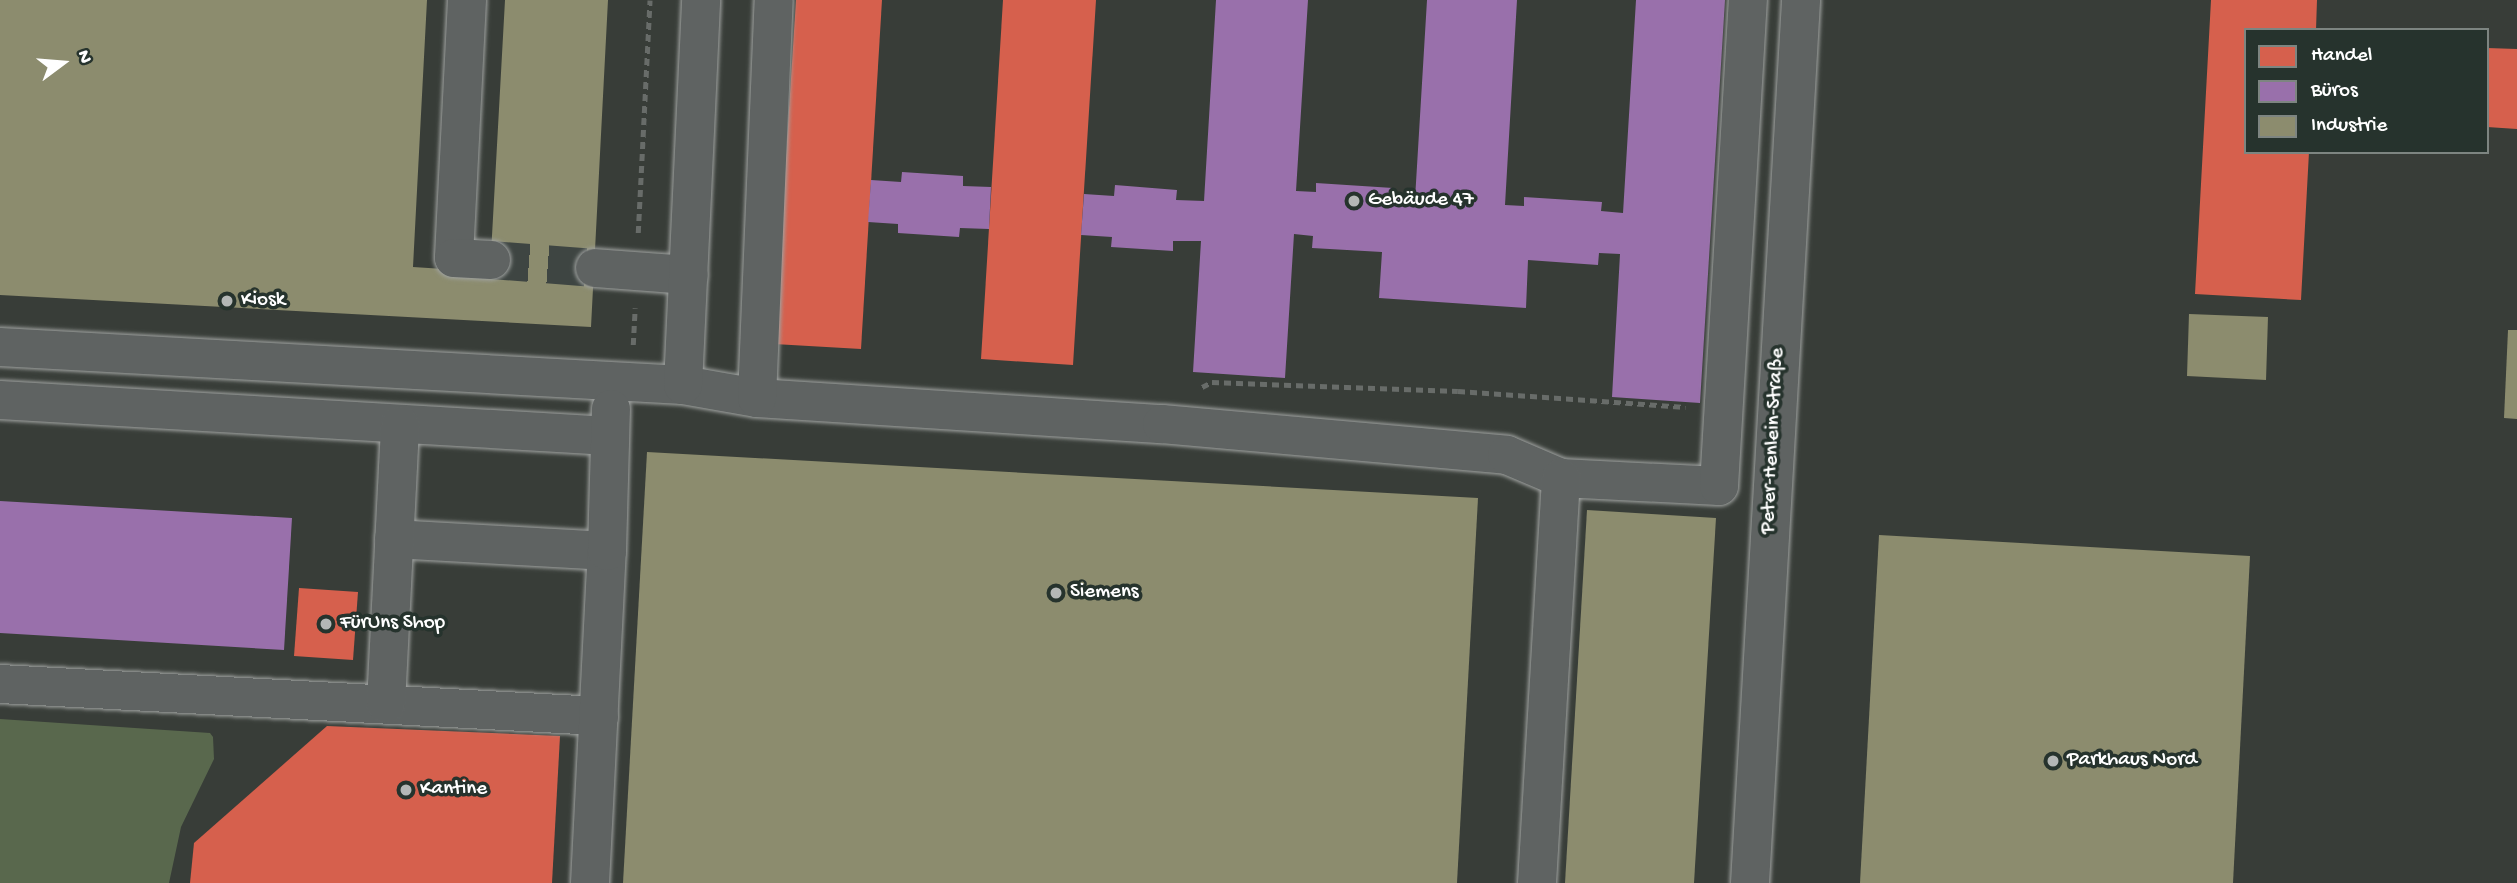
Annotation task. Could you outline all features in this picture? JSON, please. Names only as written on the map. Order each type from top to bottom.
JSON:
[{"type":"street","points":[[467,0],[454,258],[491,260]]},
{"type":"street","points":[[683,385],[701,0]]},
{"type":"street","points":[[757,398],[774,0]]},
{"type":"street","points":[[0,347],[683,385],[757,398],[1162,424],[1507,455],[1561,478],[1719,486],[1748,0]]},
{"type":"street","name":"Peter-Henlein-Straße","points":[[1749,883],[1801,0]]},
{"type":"street","points":[[595,268],[689,275]]},
{"type":"street","points":[[590,883],[607,551],[612,382]]},
{"type":"street","points":[[0,400],[610,436]]},
{"type":"street","points":[[386,704],[400,425]]},
{"type":"street","points":[[1537,883],[1561,478]]},
{"type":"street","points":[[394,539],[607,551]]},
{"type":"street","points":[[0,684],[599,716]]},
{"type":"path","points":[[633,350],[650,0]]},
{"type":"shaded area","points":[[0,0],[2517,0],[2517,883],[0,883]]},
{"type":"green space","points":[[0,719],[210,733],[213,737],[214,759],[181,827],[169,883],[0,883]]},
{"type":"building: Handel","points":[[796,0],[882,0],[861,349],[774,344]]},
{"type":"building: Handel","points":[[1003,0],[1096,0],[1073,365],[981,359]]},
{"type":"building: Handel","points":[[2211,0],[2317,0],[2316,28],[2244,28],[2244,154],[2309,154],[2301,300],[2195,294]]},
{"type":"building: Handel","points":[[2489,48],[2517,49],[2517,129],[2489,127]]},
{"type":"building: Handel","name":"FürUns Shop","points":[[299,588],[358,592],[353,660],[294,656]]},
{"type":"building: Handel","name":"Kantine","points":[[327,726],[560,736],[552,883],[190,883],[194,843]]},
{"type":"building: Büros","name":"Gebäude 47","points":[[1216,0],[1308,0],[1296,191],[1316,192],[1316,183],[1393,188],[1393,198],[1415,199],[1427,0],[1517,0],[1505,205],[1524,206],[1524,197],[1602,202],[1601,211],[1623,213],[1636,0],[1725,0],[1700,403],[1612,397],[1620,254],[1599,253],[1598,265],[1528,260],[1526,308],[1379,298],[1382,252],[1312,248],[1313,236],[1294,234],[1285,378],[1193,372],[1201,241],[1173,241],[1173,251],[1111,247],[1112,237],[1081,235],[1084,194],[1114,196],[1115,185],[1177,190],[1176,200],[1204,201]]},
{"type":"building: Büros","points":[[902,172],[963,176],[963,186],[991,187],[989,229],[960,228],[959,237],[898,233],[898,224],[868,222],[871,180],[901,182]]},
{"type":"building: Büros","points":[[0,501],[292,518],[284,650],[0,633]]},
{"type":"building: Industrie","points":[[0,0],[427,0],[413,267],[490,272],[505,0],[608,0],[591,327],[0,295]]},
{"type":"building: Industrie","points":[[2189,314],[2268,317],[2266,380],[2187,376]]},
{"type":"building: Industrie","points":[[2508,330],[2517,330],[2517,419],[2504,418]]},
{"type":"building: Industrie","name":"Siemens","points":[[647,452],[1478,498],[1457,883],[623,883]]},
{"type":"building: Industrie","points":[[1587,510],[1716,518],[1694,883],[1565,883]]},
{"type":"building: Industrie","name":"Parkhaus Nord","points":[[1879,535],[2250,556],[2233,883],[1860,883]]},
{"type":"tunnel","points":[[491,260],[595,268]]},
{"type":"place","name":"Gebäude 47","points":[[1354,201]]},
{"type":"place","name":"Kiosk","points":[[227,301]]},
{"type":"place","name":"Siemens","points":[[1056,593]]},
{"type":"place","name":"FürUns Shop","points":[[326,624]]},
{"type":"place","name":"Parkhaus Nord","points":[[2053,761]]},
{"type":"place","name":"Kantine","points":[[406,790]]}]
